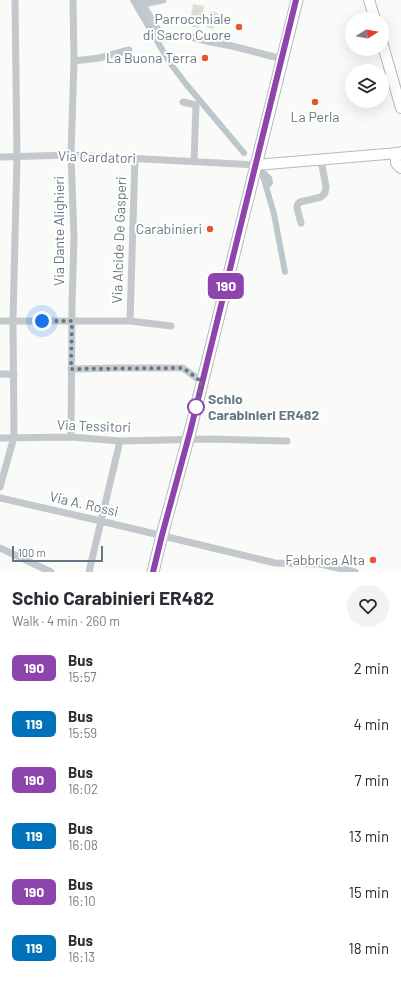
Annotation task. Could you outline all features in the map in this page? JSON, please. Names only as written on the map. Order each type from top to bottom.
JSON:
[{"type":"main road","points":[[153,572],[188,440],[296,0]]},
{"type":"street","points":[[0,487],[14,437],[13,321],[16,156],[15,0]]},
{"type":"street","name":"Via Dante Alighieri","points":[[71,437],[74,238],[72,155],[74,61],[73,0]]},
{"type":"street","points":[[163,0],[141,2],[163,38],[187,36],[282,59]]},
{"type":"street","points":[[369,0],[373,12]]},
{"type":"street","points":[[74,61],[99,58],[129,50]]},
{"type":"street","points":[[386,56],[401,108]]},
{"type":"street","points":[[183,102],[196,104],[194,162]]},
{"type":"street","name":"Via Cardatori","points":[[0,157],[72,155],[256,165],[378,155],[399,159]]},
{"type":"street","name":"Via Alcide De Gasperi","points":[[130,322],[135,158]]},
{"type":"street","points":[[301,223],[297,208],[298,203],[321,197],[325,193],[326,187],[320,160]]},
{"type":"street","points":[[0,321],[130,322],[171,326]]},
{"type":"street","points":[[71,369],[183,368],[202,382]]},
{"type":"street","points":[[0,374],[14,375]]},
{"type":"street","name":"Via Tessitori","points":[[0,438],[71,437],[120,441],[287,441]]},
{"type":"street","points":[[89,572],[120,441]]},
{"type":"street","name":"Via A. Rossi","points":[[0,498],[162,535],[275,563],[320,564],[355,572]]},
{"type":"street","points":[[0,548],[51,572]]},
{"type":"shaded area","points":[[193,4],[204,6],[199,28],[189,26]]},
{"type":"shaded area","points":[[210,11],[218,13],[213,29],[206,27]]},
{"type":"waterway","points":[[133,0],[170,63],[244,153]]},
{"type":"waterway","points":[[263,172],[269,178],[270,183],[266,187]]},
{"type":"waterway","points":[[264,173],[263,176],[274,214],[285,272]]},
{"type":"bus line","name":"190","points":[[153,572],[190,432],[296,0]]},
{"type":"place","name":"Parrocchiale di Sacro Cuore","points":[[239,27]]},
{"type":"place","name":"La Buona Terra","points":[[205,58]]},
{"type":"place","name":"La Perla","points":[[315,102]]},
{"type":"place","name":"Carabinieri","points":[[210,229]]},
{"type":"place","name":"Schio Carabinieri ER482","points":[[196,407]]},
{"type":"place","name":"Fabbrica Alta","points":[[373,560]]},
{"type":"route","points":[[42,321],[72,321],[71,369],[183,368],[202,382],[196,407]]}]
